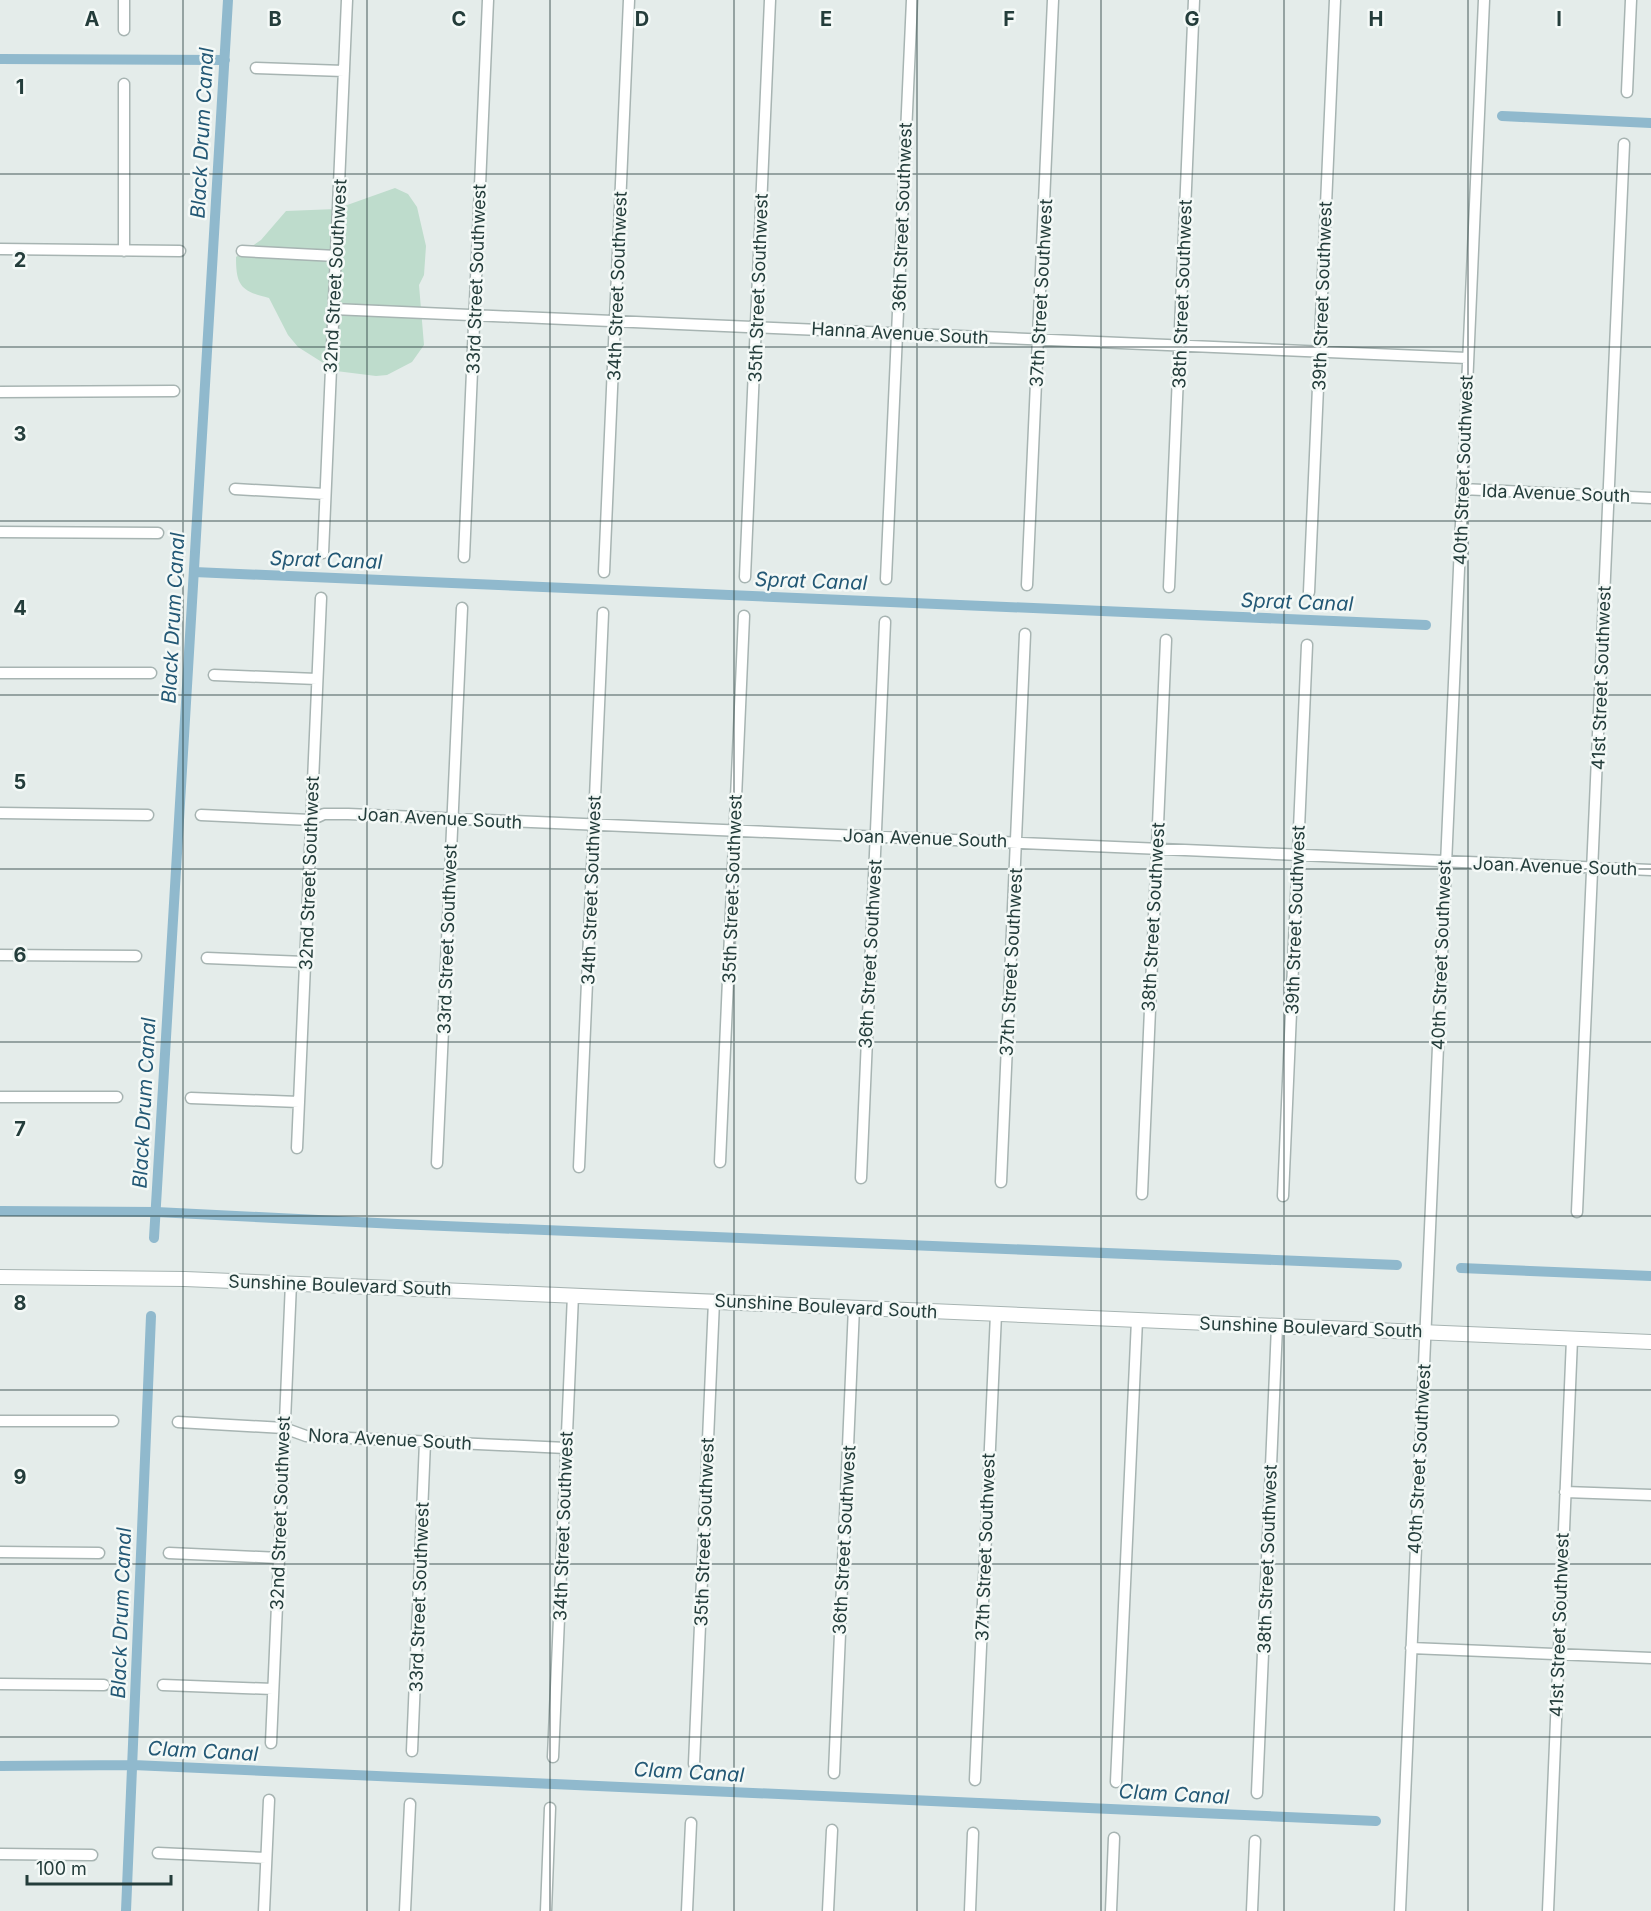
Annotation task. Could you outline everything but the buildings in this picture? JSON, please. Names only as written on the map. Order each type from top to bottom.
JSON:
[{"type":"street","points":[[123,30],[124,0]]},
{"type":"street","name":"32nd Street Southwest","points":[[323,553],[347,0]]},
{"type":"street","name":"33rd Street Southwest","points":[[464,557],[488,0]]},
{"type":"street","name":"34th Street Southwest","points":[[604,572],[629,0]]},
{"type":"street","name":"35th Street Southwest","points":[[745,576],[770,0]]},
{"type":"street","name":"36th Street Southwest","points":[[886,579],[912,0]]},
{"type":"street","name":"37th Street Southwest","points":[[1027,585],[1053,0]]},
{"type":"street","name":"38th Street Southwest","points":[[1168,587],[1194,0]]},
{"type":"street","name":"39th Street Southwest","points":[[1309,592],[1335,0]]},
{"type":"street","name":"40th Street Southwest","points":[[1400,1911],[1484,0]]},
{"type":"street","points":[[1627,92],[1631,0]]},
{"type":"street","points":[[256,68],[344,71]]},
{"type":"street","points":[[124,84],[124,251]]},
{"type":"street","name":"41st Street Southwest","points":[[1577,1212],[1624,144]]},
{"type":"street","points":[[0,249],[180,250]]},
{"type":"street","points":[[242,251],[336,256]]},
{"type":"street","name":"Hanna Avenue South","points":[[333,309],[1467,358]]},
{"type":"street","points":[[0,392],[174,391]]},
{"type":"street","points":[[235,489],[325,494]]},
{"type":"street","name":"Ida Avenue South","points":[[1462,489],[1651,498]]},
{"type":"street","points":[[0,532],[158,533]]},
{"type":"street","name":"32nd Street Southwest","points":[[297,1148],[321,598]]},
{"type":"street","name":"33rd Street Southwest","points":[[437,1163],[462,608]]},
{"type":"street","name":"34th Street Southwest","points":[[579,1167],[603,613]]},
{"type":"street","name":"35th Street Southwest","points":[[720,1162],[744,616]]},
{"type":"street","name":"36th Street Southwest","points":[[861,1178],[885,622]]},
{"type":"street","name":"37th Street Southwest","points":[[1001,1182],[1025,634]]},
{"type":"street","name":"38th Street Southwest","points":[[1142,1194],[1166,640]]},
{"type":"street","name":"39th Street Southwest","points":[[1283,1196],[1307,645]]},
{"type":"street","points":[[0,674],[151,674]]},
{"type":"street","points":[[214,675],[317,679]]},
{"type":"street","points":[[0,813],[148,815]]},
{"type":"street","name":"Joan Avenue South","points":[[201,815],[311,820],[324,814],[452,818],[1651,870]]},
{"type":"street","points":[[0,955],[136,956]]},
{"type":"street","points":[[207,958],[305,962]]},
{"type":"street","points":[[0,1096],[117,1097]]},
{"type":"street","points":[[191,1098],[299,1102]]},
{"type":"street","name":"Sunshine Boulevard South","points":[[0,1277],[185,1279],[291,1283],[1651,1342]]},
{"type":"street","name":"32nd Street Southwest","points":[[272,1743],[291,1283]]},
{"type":"street","name":"34th Street Southwest","points":[[553,1757],[573,1295]]},
{"type":"street","name":"35th Street Southwest","points":[[694,1764],[714,1301]]},
{"type":"street","name":"36th Street Southwest","points":[[834,1773],[854,1307]]},
{"type":"street","name":"37th Street Southwest","points":[[975,1780],[996,1314]]},
{"type":"street","points":[[1116,1782],[1137,1320]]},
{"type":"street","name":"38th Street Southwest","points":[[1257,1793],[1277,1326]]},
{"type":"street","name":"41st Street Southwest","points":[[1548,1911],[1572,1339]]},
{"type":"street","points":[[0,1421],[113,1421]]},
{"type":"street","name":"Nora Avenue South","points":[[178,1422],[284,1428],[306,1436],[566,1448]]},
{"type":"street","name":"33rd Street Southwest","points":[[412,1751],[425,1442]]},
{"type":"street","points":[[1565,1492],[1651,1495]]},
{"type":"street","points":[[0,1552],[99,1553]]},
{"type":"street","points":[[169,1553],[279,1558]]},
{"type":"street","points":[[1411,1648],[1651,1658]]},
{"type":"street","points":[[0,1684],[104,1685]]},
{"type":"street","points":[[163,1685],[273,1689]]},
{"type":"street","points":[[264,1911],[269,1800]]},
{"type":"street","points":[[405,1911],[410,1804]]},
{"type":"street","points":[[546,1911],[550,1808]]},
{"type":"street","points":[[687,1911],[691,1823]]},
{"type":"street","points":[[828,1911],[832,1830]]},
{"type":"street","points":[[970,1911],[973,1833]]},
{"type":"street","points":[[1110,1911],[1114,1838]]},
{"type":"street","points":[[1252,1911],[1255,1841]]},
{"type":"street","points":[[158,1853],[266,1858]]},
{"type":"street","points":[[0,1854],[92,1855]]},
{"type":"green space","points":[[395,188],[408,194],[417,207],[426,246],[424,275],[419,285],[424,345],[412,362],[387,375],[376,376],[336,371],[298,347],[288,335],[269,298],[252,293],[242,286],[237,275],[236,257],[261,240],[286,211],[336,209]]},
{"type":"waterway","name":"Black Drum Canal","points":[[154,1238],[228,0]]},
{"type":"waterway","points":[[0,59],[225,60]]},
{"type":"waterway","points":[[1502,116],[1651,123]]},
{"type":"waterway","name":"Sprat Canal","points":[[194,572],[1426,625]]},
{"type":"waterway","points":[[0,1211],[156,1212],[1397,1265]]},
{"type":"waterway","points":[[1461,1268],[1651,1276]]},
{"type":"waterway","name":"Black Drum Canal","points":[[126,1911],[151,1316]]},
{"type":"waterway","name":"Clam Canal","points":[[0,1766],[133,1765],[1376,1821]]}]
